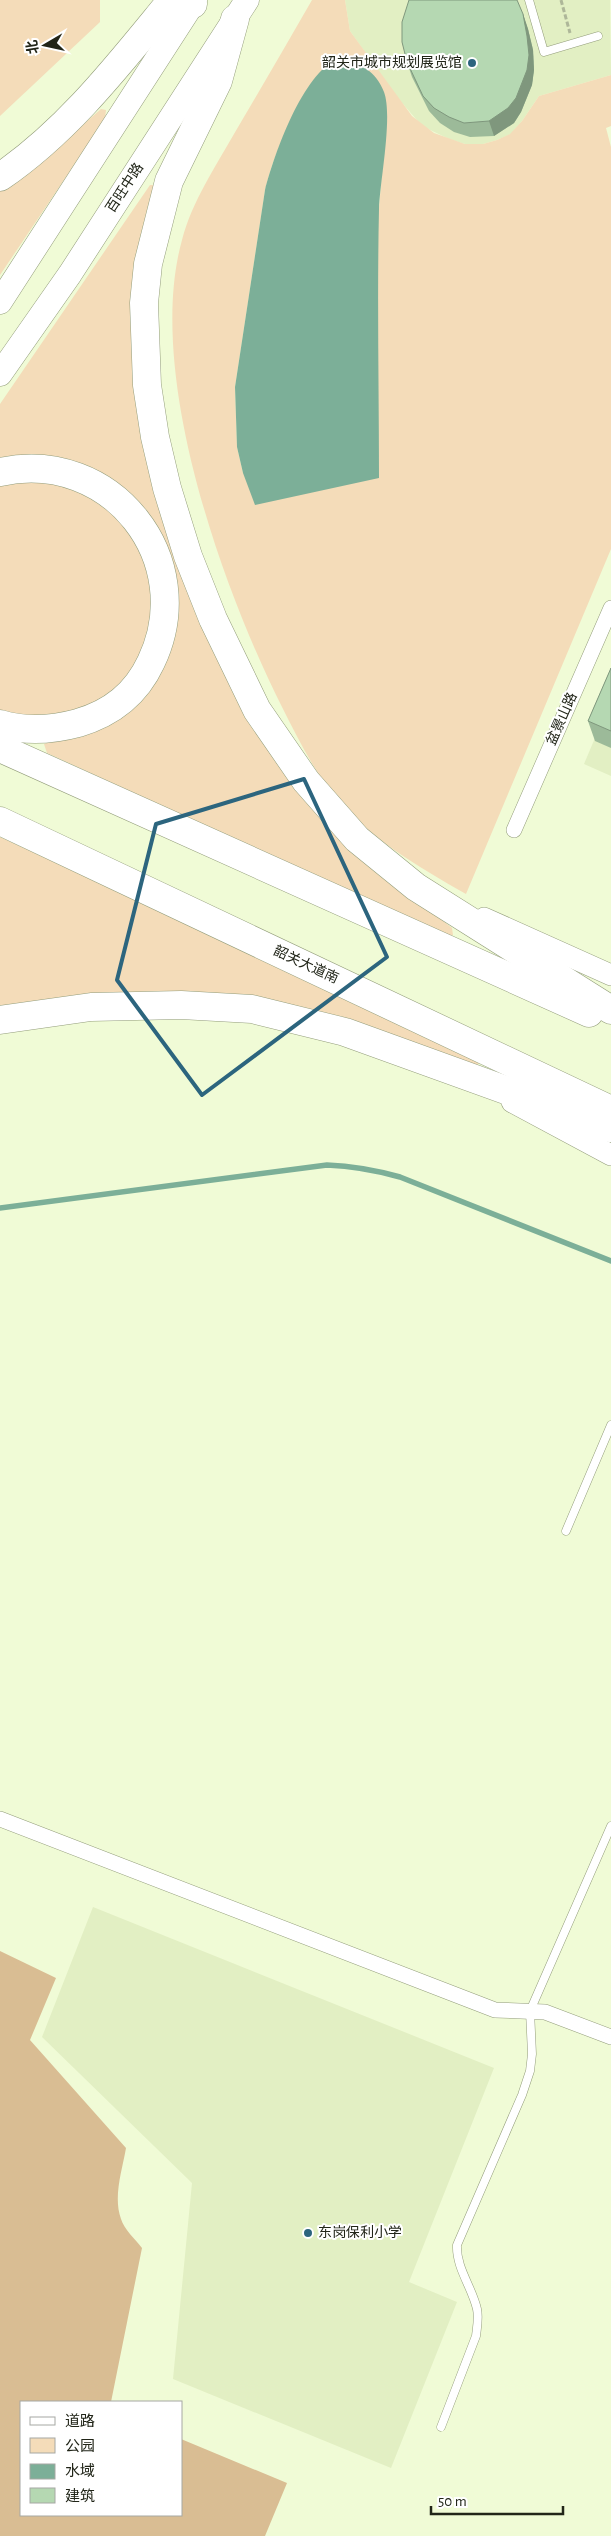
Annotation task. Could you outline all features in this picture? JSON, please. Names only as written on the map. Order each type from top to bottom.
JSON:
[{"type":"highway","points":[[0,177],[25,160],[99,88],[166,7],[194,2]]},
{"type":"highway","points":[[241,9],[218,81],[169,181],[148,264],[144,303],[147,385],[155,437],[167,488],[188,556],[213,619],[257,710],[306,781],[358,839],[416,887],[611,1010]]},
{"type":"highway","points":[[0,472],[33,469],[48,470],[85,480],[112,495],[146,531],[160,564],[165,585],[166,607],[159,644],[146,673],[140,684],[120,703],[89,720],[41,730],[16,729],[0,724]]},
{"type":"highway","points":[[0,748],[611,1023]]},
{"type":"highway","name":"韶关大道南","points":[[0,821],[611,1110]]},
{"type":"highway","points":[[0,1020],[91,1007],[181,1006],[252,1009],[345,1032],[611,1128]]},
{"type":"main road","points":[[0,302],[194,2]]},
{"type":"main road","name":"百旺中路","points":[[0,374],[70,274],[241,9]]},
{"type":"street","name":"盆景山路","points":[[514,830],[611,608]]},
{"type":"street","points":[[416,887],[611,975]]},
{"type":"street","points":[[463,1076],[611,1155]]},
{"type":"street","points":[[0,1818],[495,2010],[545,2012],[611,2037]]},
{"type":"lane","points":[[529,0],[544,52],[598,36]]},
{"type":"lane","points":[[566,1531],[611,1425]]},
{"type":"lane","points":[[441,2426],[476,2336],[478,2323],[477,2309],[459,2260],[457,2245],[522,2096],[530,2071],[532,2054],[530,2011],[611,1826]]},
{"type":"path","points":[[561,0],[573,44]]},
{"type":"highlighted area","points":[[304,779],[387,957],[202,1095],[117,980],[156,824]]},
{"type":"shaded area","points":[[345,0],[610,0],[611,75],[539,96],[511,134],[483,144],[465,144],[449,139],[422,126],[397,97],[350,31]]},
{"type":"shaded area","points":[[611,700],[611,776],[584,764]]},
{"type":"shaded area","name":"东岗保利小学","points":[[93,1907],[494,2068],[409,2282],[457,2302],[391,2468],[173,2379],[192,2183],[42,2037]]},
{"type":"shaded area","points":[[0,1951],[56,1978],[30,2040],[126,2148],[118,2193],[119,2211],[125,2226],[142,2248],[111,2401],[20,2401],[20,2516],[182,2516],[182,2439],[287,2483],[265,2536],[0,2536]]},
{"type":"green space","points":[[0,0],[100,0],[100,22],[0,116]]},
{"type":"green space","points":[[312,0],[345,0],[350,31],[412,116],[434,133],[465,144],[483,144],[510,134],[522,121],[539,96],[611,75],[611,126],[606,128],[611,147],[611,549],[466,894],[411,861],[360,823],[331,792],[311,762],[287,718],[236,602],[214,542],[196,478],[182,414],[174,352],[173,293],[186,226],[204,186]],"holes":[[[308,89],[387,112],[379,208],[243,473],[237,447],[235,387],[265,190],[278,150],[288,126]]]},
{"type":"green space","points":[[101,109],[106,110],[105,119],[0,275],[0,190],[32,169]]},
{"type":"green space","points":[[150,185],[154,185],[134,301],[132,340],[134,386],[204,624],[402,888],[452,928],[453,935],[445,937],[47,753],[44,744],[100,728],[173,591],[78,465],[46,456],[0,459],[0,404]]},
{"type":"green space","points":[[0,480],[63,481],[120,516],[153,574],[152,624],[135,668],[116,688],[100,700],[62,716],[0,716]]},
{"type":"green space","points":[[0,837],[470,1052],[481,1062],[477,1065],[326,1014],[0,1009]]},
{"type":"water","points":[[339,57],[354,62],[372,73],[381,85],[386,103],[387,132],[379,209],[379,478],[255,505],[243,473],[237,447],[235,387],[265,190],[283,136],[302,97],[313,80],[326,66]]},
{"type":"building","name":"韶关市城市规划展览馆","points":[[409,0],[517,0],[523,14],[529,55],[527,70],[516,98],[508,108],[489,121],[464,123],[434,108],[423,96],[407,62],[402,42],[402,22]]},
{"type":"building","points":[[611,668],[611,731],[588,721]]},
{"type":"waterway","points":[[0,1208],[327,1165],[346,1166],[400,1177],[611,1261]]},
{"type":"place","name":"韶关市城市规划展览馆","points":[[472,63]]},
{"type":"place","name":"东岗保利小学","points":[[308,2233]]}]
